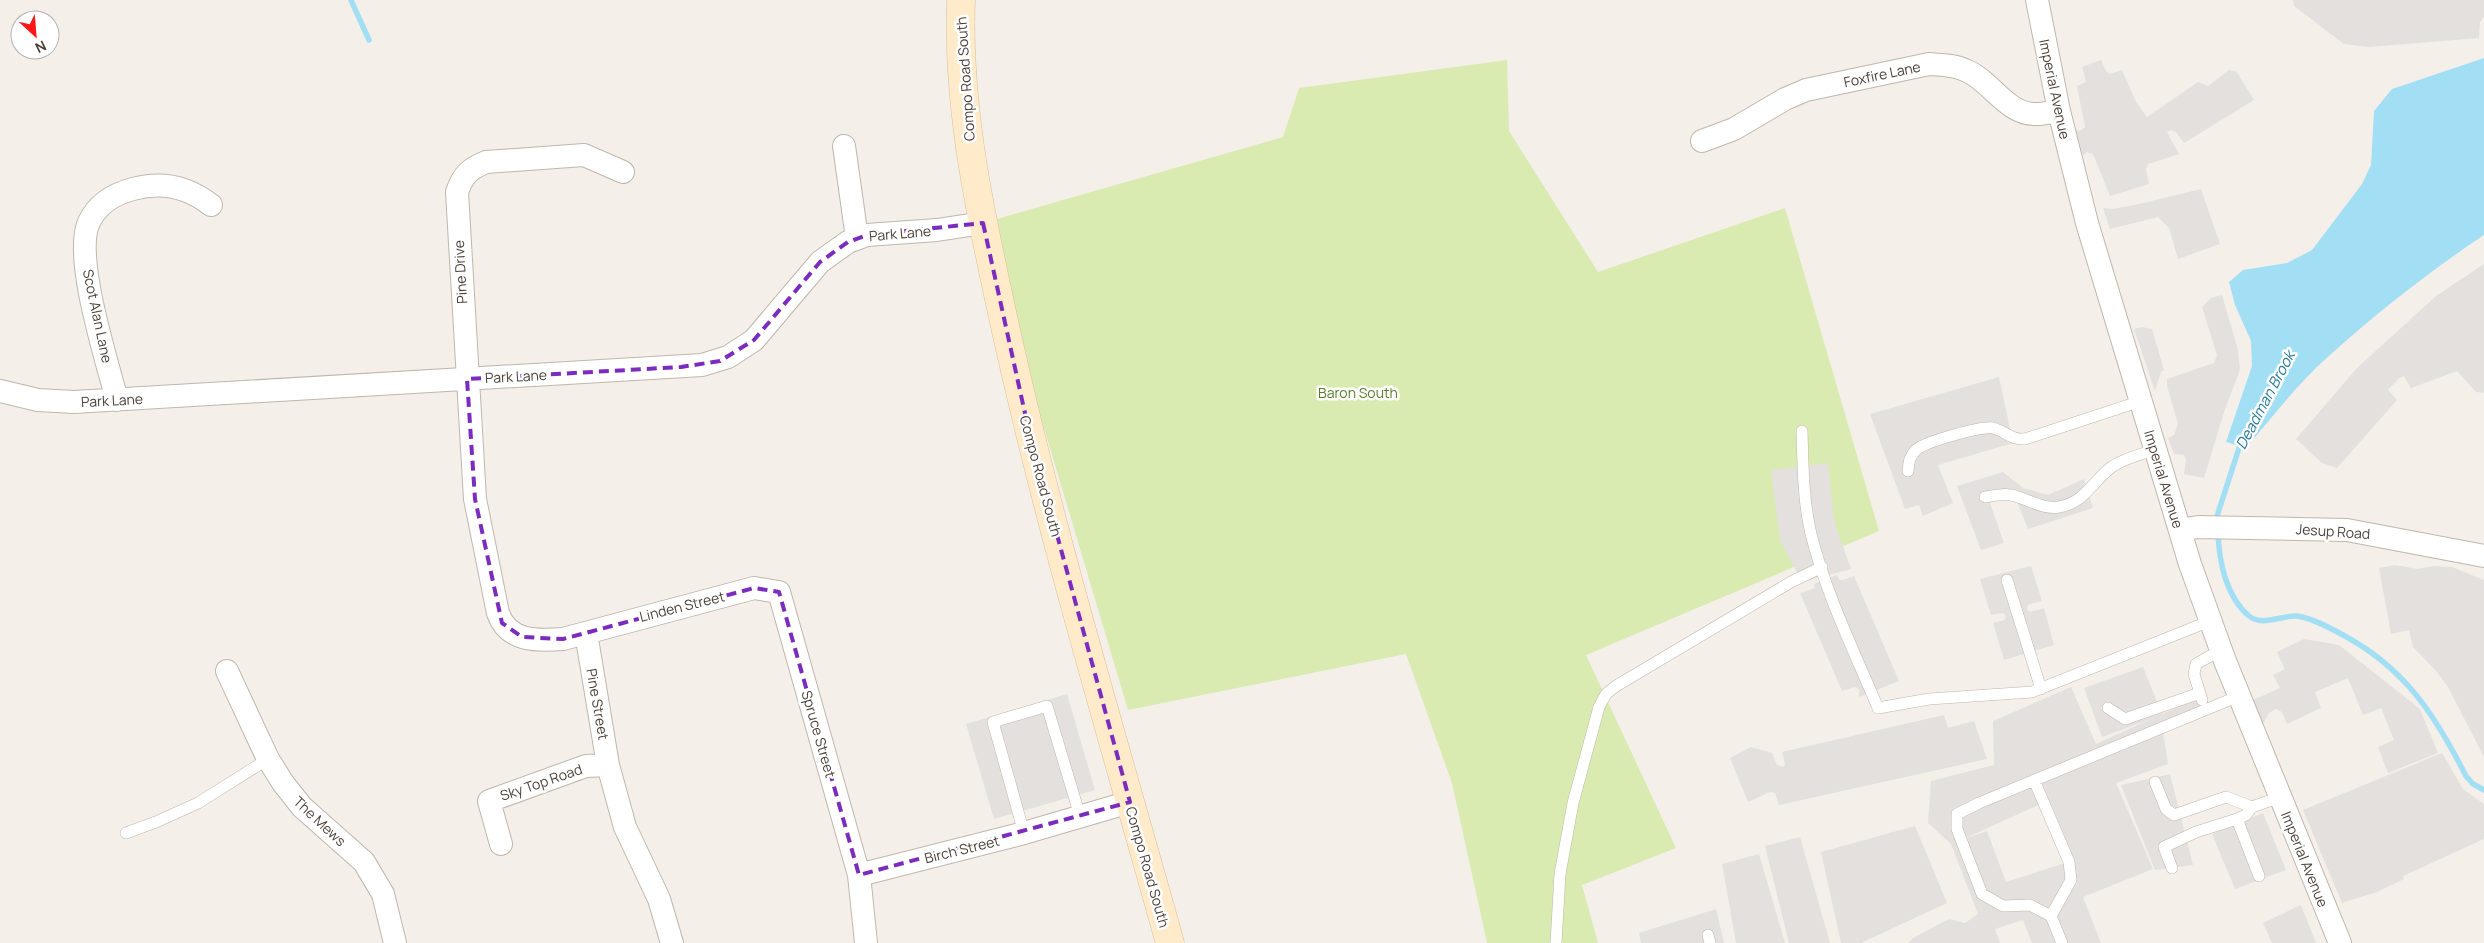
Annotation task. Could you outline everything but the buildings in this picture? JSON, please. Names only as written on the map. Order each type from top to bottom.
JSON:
[{"type":"main road","name":"Compo Road South","points":[[961,0],[961,55],[964,107],[983,222],[1030,436],[1170,943]]},
{"type":"street","name":"Imperial Avenue","points":[[2037,0],[2059,111],[2087,224],[2155,450],[2189,528],[2210,621],[2340,943]]},
{"type":"street","name":"Foxfire Lane","points":[[1702,141],[1734,129],[1785,99],[1806,90],[1929,64],[1948,65],[1967,70],[1985,81],[2014,109],[2034,115],[2059,111]]},
{"type":"street","points":[[844,146],[857,238]]},
{"type":"street","name":"Pine Drive","points":[[586,633],[563,639],[535,641],[508,630],[502,623],[498,613],[475,498],[456,204],[457,192],[462,177],[471,168],[486,162],[584,155],[624,172]]},
{"type":"street","name":"Scot Alan Lane","points":[[117,400],[89,287],[85,250],[88,224],[96,210],[116,194],[141,187],[164,185],[179,188],[196,193],[212,205]]},
{"type":"street","name":"Park Lane","points":[[0,391],[56,402],[117,400],[681,367],[720,361],[736,354],[754,340],[820,262],[857,238],[983,222]]},
{"type":"street","name":"Jesup Road","points":[[2189,528],[2347,530],[2484,556]]},
{"type":"street","name":"Linden Street","points":[[586,633],[658,612],[754,588],[779,592]]},
{"type":"street","name":"Spruce Street","points":[[779,592],[860,875]]},
{"type":"street","name":"Pine Street","points":[[586,633],[608,765],[625,826],[659,899],[672,943]]},
{"type":"street","name":"The Mews","points":[[227,671],[268,758],[282,783],[302,807],[364,862],[383,894],[395,943]]},
{"type":"street","name":"Sky Top Road","points":[[501,844],[489,801],[586,766],[608,765]]},
{"type":"street","name":"Birch Street","points":[[860,875],[1024,833],[1130,802]]},
{"type":"street","points":[[860,875],[866,943]]},
{"type":"lane","points":[[1908,471],[1909,458],[1917,449],[1979,428],[1991,428],[2012,438],[2025,439],[2140,401]]},
{"type":"lane","points":[[1802,431],[1805,494],[1811,534],[1833,600],[1878,708],[1929,699],[2006,694],[2040,689],[2210,621]]},
{"type":"lane","points":[[1985,497],[2011,495],[2038,505],[2057,508],[2073,503],[2085,496],[2111,467],[2128,458],[2155,450]]},
{"type":"lane","points":[[1556,943],[1560,874],[1573,803],[1599,707],[1606,694],[1616,686],[1791,582],[1822,567]]},
{"type":"lane","points":[[2008,580],[2040,689]]},
{"type":"lane","points":[[2204,709],[2194,674],[2196,664],[2221,650]]},
{"type":"lane","points":[[2108,708],[2125,719],[2200,693]]},
{"type":"lane","points":[[2062,943],[2051,916],[2030,906],[2003,906],[1982,894],[1957,829],[1957,814],[1964,809],[2239,696]]},
{"type":"lane","points":[[1024,833],[993,722],[1047,706],[1080,816]]},
{"type":"lane","points":[[126,833],[198,803],[268,758]]},
{"type":"lane","points":[[2034,780],[2069,862],[2071,880],[2051,916]]},
{"type":"lane","points":[[2154,782],[2166,809],[2174,815],[2226,797],[2252,807]]},
{"type":"lane","points":[[2172,868],[2164,847],[2196,832],[2237,819],[2246,815],[2252,807],[2280,797]]},
{"type":"lane","points":[[2237,819],[2259,876]]},
{"type":"highlighted area","points":[[983,223],[1030,436],[1130,802],[859,875],[779,592],[754,588],[563,639],[522,637],[502,623],[475,499],[467,379],[681,367],[720,361],[754,340],[820,262],[848,242],[867,235]]},
{"type":"green space","name":"Baron South","points":[[1507,60],[1509,131],[1598,272],[1785,208],[1879,531],[1586,655],[1676,848],[1582,885],[1598,943],[1487,943],[1452,783],[1406,654],[1128,710],[983,223],[1283,137],[1299,88]]},
{"type":"shaded area","points":[[2293,0],[2484,0],[2484,17],[2480,22],[2479,38],[2369,47],[2344,44],[2294,6]]},
{"type":"shaded area","points":[[2101,60],[2106,71],[2110,74],[2122,70],[2136,102],[2147,117],[2198,82],[2208,86],[2229,70],[2236,71],[2254,100],[2184,143],[2176,132],[2171,130],[2167,132],[2179,154],[2148,164],[2146,169],[2149,184],[2110,196],[2093,154],[2087,152],[2083,156],[2076,130],[2080,131],[2085,127],[2077,86],[2086,82],[2082,67]]},
{"type":"shaded area","points":[[2201,189],[2220,244],[2178,259],[2169,228],[2158,217],[2110,229],[2103,208],[2113,209],[2139,204]]},
{"type":"shaded area","points":[[2484,264],[2484,393],[2476,392],[2457,371],[2411,388],[2404,376],[2399,378],[2388,390],[2397,400],[2337,468],[2322,463],[2296,439],[2357,368],[2436,296]]},
{"type":"shaded area","points":[[2222,295],[2238,350],[2240,370],[2225,409],[2204,478],[2184,474],[2186,459],[2184,455],[2174,454],[2168,438],[2174,435],[2178,424],[2167,386],[2167,379],[2214,363],[2217,355],[2202,307],[2211,298]]},
{"type":"shaded area","points":[[2142,327],[2152,329],[2164,370],[2161,372],[2155,391],[2134,329]]},
{"type":"shaded area","points":[[1999,377],[2013,443],[1938,465],[1953,503],[1923,516],[1919,505],[1905,509],[1870,414]]},
{"type":"shaded area","points":[[1828,463],[1834,521],[1851,569],[1802,582],[1780,540],[1771,470]]},
{"type":"shaded area","points":[[2003,472],[2023,488],[2048,495],[2084,479],[2093,508],[2028,529],[2015,496],[1990,503],[2004,543],[1981,550],[1957,486]]},
{"type":"shaded area","points":[[2395,565],[2418,569],[2433,566],[2452,567],[2484,580],[2484,757],[2448,687],[2437,672],[2413,647],[2409,630],[2391,634],[2379,568]]},
{"type":"shaded area","points":[[2031,566],[2042,601],[2028,605],[2027,609],[2030,612],[2044,608],[2054,645],[2004,660],[1993,623],[2005,620],[2006,616],[2003,613],[1991,615],[1980,579]]},
{"type":"shaded area","points":[[1837,575],[1839,580],[1854,576],[1899,681],[1859,697],[1859,689],[1855,687],[1842,691],[1800,593],[1815,588],[1814,584]]},
{"type":"shaded area","points":[[2304,639],[2339,645],[2420,709],[2438,753],[2388,773],[2378,747],[2394,740],[2382,710],[2381,708],[2363,715],[2348,678],[2315,692],[2321,708],[2287,724],[2282,712],[2276,709],[2269,713],[2263,724],[2253,700],[2280,688],[2273,675],[2285,669],[2277,652]]},
{"type":"shaded area","points":[[2143,667],[2162,714],[2203,696],[2207,716],[2163,732],[2168,764],[2116,783],[2153,869],[2083,897],[2101,943],[2032,943],[2023,920],[1995,929],[2000,943],[1908,943],[1913,938],[1949,919],[1965,923],[1978,914],[1951,844],[1928,823],[1931,781],[1994,765],[1993,721],[2071,687],[2096,744],[2151,719],[2102,737],[2084,688]],"holes":[[[2043,803],[2079,888],[2065,863],[2006,882],[1987,831],[1961,840]]]},
{"type":"shaded area","points":[[1067,694],[1095,790],[994,819],[966,724]]},
{"type":"shaded area","points":[[1944,715],[1948,728],[1974,721],[1987,759],[1779,805],[1775,793],[1770,792],[1748,802],[1730,758],[1751,747],[1772,753],[1777,765],[1783,767],[1785,764],[1782,752]]},
{"type":"shaded area","points":[[2442,753],[2463,789],[2484,804],[2484,839],[2403,876],[2404,879],[2377,892],[2342,903],[2303,810]]},
{"type":"shaded area","points":[[2170,774],[2193,865],[2155,870],[2121,785]]},
{"type":"shaded area","points":[[2263,813],[2286,870],[2235,889],[2212,834]]},
{"type":"shaded area","points":[[1915,826],[1947,903],[1861,943],[1841,943],[1821,852]]},
{"type":"shaded area","points":[[1800,837],[1830,943],[1789,943],[1765,846]]},
{"type":"shaded area","points":[[1759,854],[1785,943],[1736,943],[1722,864]]},
{"type":"shaded area","points":[[2301,905],[2316,943],[2272,943],[2263,923]]},
{"type":"shaded area","points":[[1716,909],[1724,943],[1641,943],[1639,933]]},
{"type":"water","points":[[2484,58],[2484,235],[2405,292],[2330,355],[2297,388],[2246,448],[2226,442],[2252,366],[2251,341],[2235,305],[2229,282],[2243,270],[2287,263],[2312,250],[2362,184],[2371,165],[2374,111],[2392,89]]},
{"type":"waterway","points":[[351,0],[369,40]]},
{"type":"waterway","name":"Deadman Brook","points":[[2217,524],[2217,516],[2242,439]]},
{"type":"waterway","name":"Deadman Brook","points":[[2218,533],[2222,567],[2229,589],[2241,608],[2249,616],[2266,621],[2291,616],[2315,621],[2365,648],[2384,662],[2401,678],[2430,713],[2466,776],[2473,784],[2484,790]]}]
